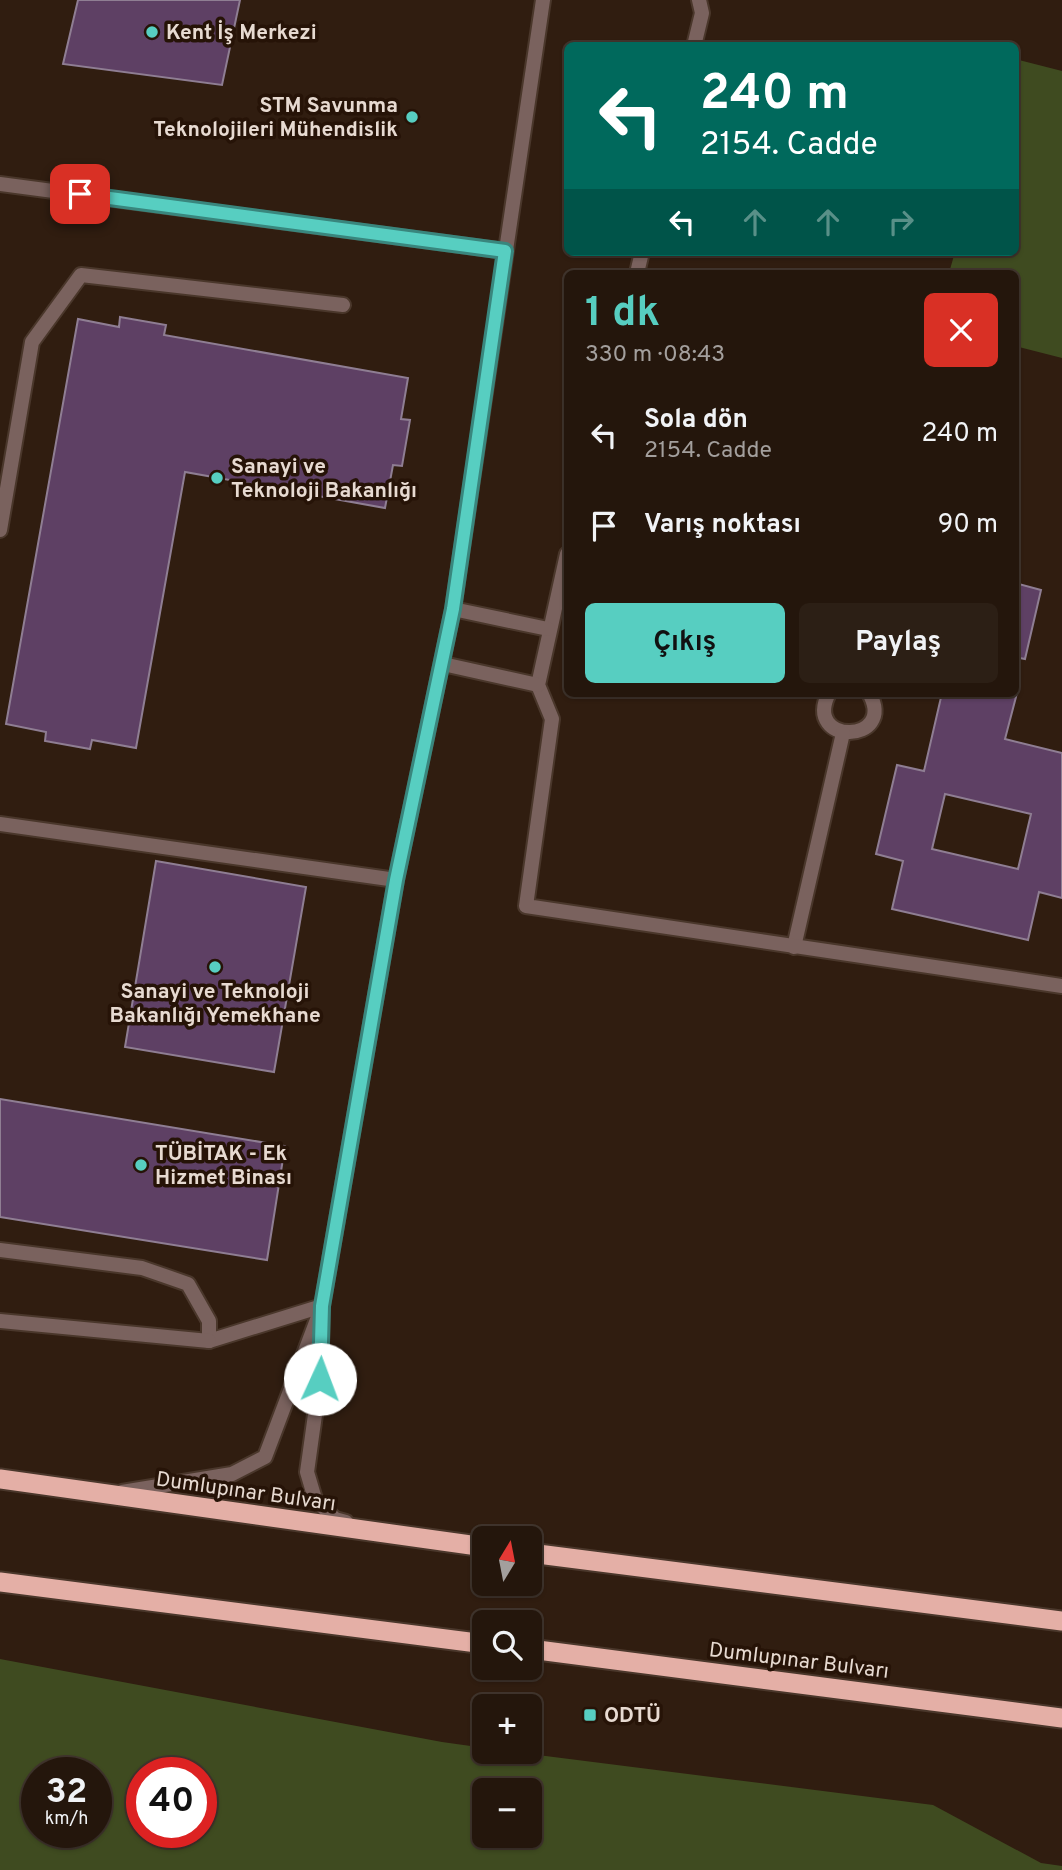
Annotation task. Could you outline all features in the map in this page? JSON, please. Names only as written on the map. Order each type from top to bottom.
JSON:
[{"type":"highway","name":"Dumlupınar Bulvarı","points":[[0,1479],[472,1545]]},
{"type":"highway","points":[[542,1555],[1062,1622]]},
{"type":"highway","points":[[0,1582],[472,1642]]},
{"type":"highway","name":"Dumlupınar Bulvarı","points":[[542,1651],[1062,1718]]},
{"type":"street","points":[[420,1539],[335,1519],[315,1499],[307,1472],[320,1379],[322,1306],[396,880],[453,609],[543,0]]},
{"type":"street","points":[[695,42],[702,13],[699,0]]},
{"type":"street","points":[[0,184],[505,251]]},
{"type":"street","points":[[0,530],[32,342],[81,275],[343,305]]},
{"type":"street","points":[[564,566],[548,629],[538,685],[552,719],[526,906],[1062,986]]},
{"type":"street","points":[[453,609],[548,629]]},
{"type":"street","points":[[443,664],[538,685]]},
{"type":"street","points":[[828,697],[824,712],[827,722],[843,733],[853,733],[870,723],[875,704],[871,697]]},
{"type":"street","points":[[794,947],[843,733]]},
{"type":"street","points":[[0,824],[396,880]]},
{"type":"street","points":[[0,1250],[142,1268],[188,1284],[209,1321],[209,1341]]},
{"type":"street","points":[[0,1321],[209,1341],[322,1306]]},
{"type":"street","points":[[111,1494],[232,1474],[265,1457],[322,1306]]},
{"type":"green space","points":[[1019,60],[1062,71],[1062,358],[1019,347],[1019,270],[950,270],[954,256],[1019,256]]},
{"type":"green space","points":[[0,1659],[472,1746],[472,1764],[542,1764],[542,1756],[933,1805],[1041,1863],[1062,1866],[1062,1870],[0,1870]]},
{"type":"building","name":"Kent İş Merkezi","points":[[78,0],[240,0],[222,85],[63,64]]},
{"type":"building","points":[[120,317],[166,325],[164,335],[408,378],[401,419],[410,420],[402,466],[393,465],[385,508],[185,472],[136,748],[92,740],[90,749],[45,741],[46,732],[6,724],[78,319],[119,327]]},
{"type":"building","points":[[1019,584],[1041,590],[1025,659],[1019,658]]},
{"type":"building","points":[[941,697],[1016,697],[1005,739],[1062,753],[1062,898],[1039,892],[1028,940],[892,909],[903,861],[876,854],[897,765],[924,771]],"holes":[[[945,794],[1031,814],[1018,869],[932,849]]]},
{"type":"building","name":"Sanayi ve Teknoloji Bakanlığı Yemekhane","points":[[156,861],[306,887],[274,1072],[125,1047]]},
{"type":"building","name":"TÜBİTAK - Ek Hizmet Binası","points":[[0,1099],[285,1146],[267,1260],[0,1217]]},
{"type":"place","name":"Kent İş Merkezi","points":[[152,32]]},
{"type":"place","name":"STM Savunma Teknolojileri Mühendislik","points":[[412,117]]},
{"type":"place","name":"Sanayi ve Teknoloji Bakanlığı","points":[[217,478]]},
{"type":"place","name":"Sanayi ve Teknoloji Bakanlığı Yemekhane","points":[[215,967]]},
{"type":"place","name":"TÜBİTAK - Ek Hizmet Binası","points":[[141,1165]]},
{"type":"place","name":"ODTÜ","points":[[590,1715]]},
{"type":"route","points":[[80,194],[505,251],[453,609],[396,880],[322,1306],[320,1379]]}]
